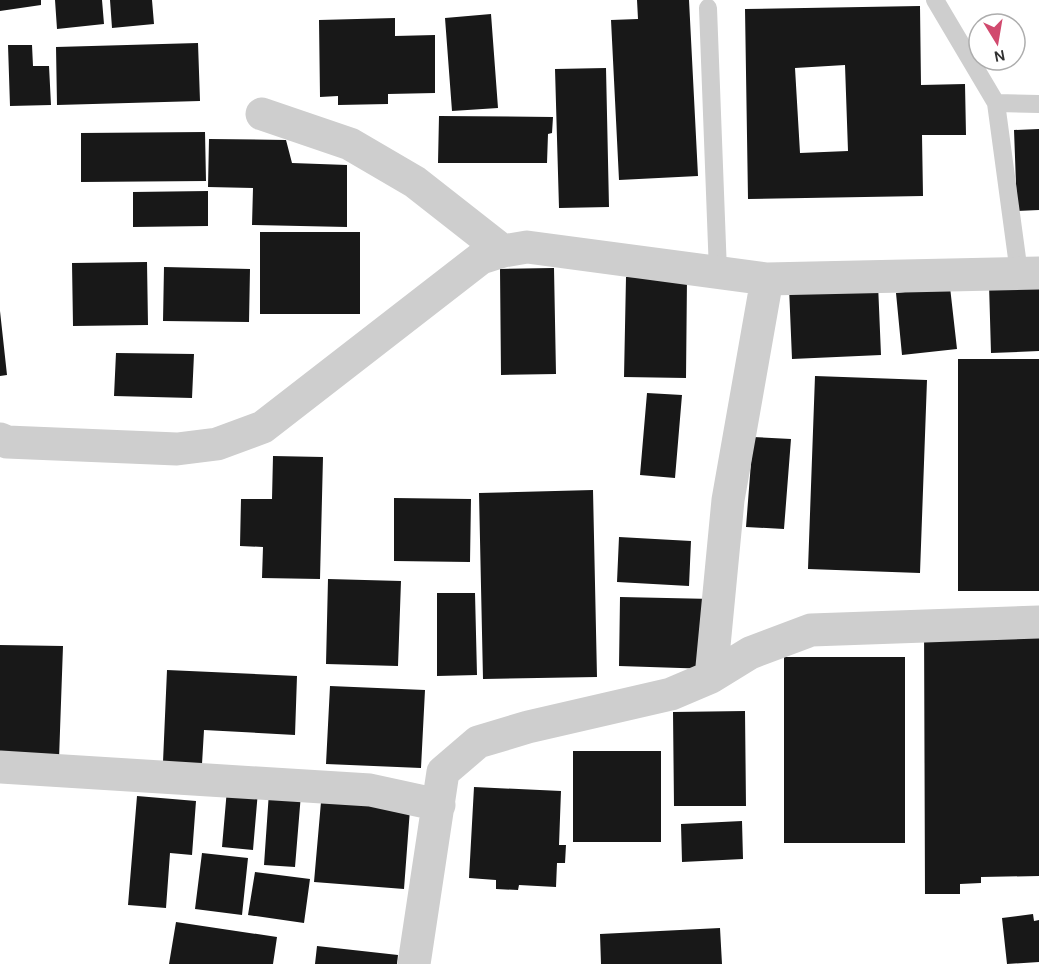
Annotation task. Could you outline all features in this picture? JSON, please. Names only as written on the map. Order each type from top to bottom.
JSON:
[{"type":"street","points":[[262,114],[350,144],[415,182],[503,251]]},
{"type":"street","points":[[0,439],[7,442],[177,449],[217,444],[263,427],[481,258],[527,247],[767,279],[1029,273]]},
{"type":"street","points":[[711,677],[728,500],[767,279]]},
{"type":"street","points":[[414,964],[443,772],[478,742],[528,727],[671,694],[711,677],[750,653],[810,630],[1039,621]]},
{"type":"street","points":[[0,767],[370,790],[439,805]]},
{"type":"lane","points":[[935,0],[996,103],[1029,273]]},
{"type":"lane","points":[[708,8],[718,272]]},
{"type":"lane","points":[[996,103],[1039,104]]},
{"type":"building","points":[[0,0],[41,0],[41,5],[0,11]]},
{"type":"building","points":[[55,0],[102,0],[104,24],[57,29]]},
{"type":"building","points":[[110,0],[152,0],[154,24],[112,28]]},
{"type":"building","points":[[637,0],[689,0],[698,176],[619,180],[611,20],[638,19]]},
{"type":"building","points":[[920,6],[921,85],[965,84],[966,135],[922,135],[923,196],[748,199],[745,9]],"holes":[[[845,65],[848,151],[800,153],[795,68]]]},
{"type":"building","points":[[491,14],[498,108],[452,111],[445,18]]},
{"type":"building","points":[[395,18],[395,36],[435,35],[435,93],[388,94],[388,104],[338,105],[338,96],[320,97],[319,20]]},
{"type":"building","points":[[198,43],[200,101],[57,105],[56,47]]},
{"type":"building","points":[[8,45],[32,45],[33,66],[49,66],[51,105],[10,106]]},
{"type":"building","points":[[606,68],[609,207],[559,208],[555,69]]},
{"type":"building","points":[[439,116],[553,117],[552,133],[548,134],[547,163],[438,163]]},
{"type":"building","points":[[1039,129],[1039,210],[1017,211],[1014,130]]},
{"type":"building","points":[[205,132],[206,181],[81,182],[81,133]]},
{"type":"building","points":[[209,139],[286,140],[292,163],[347,165],[347,227],[252,225],[253,188],[208,187]]},
{"type":"building","points":[[208,191],[208,226],[133,227],[133,192]]},
{"type":"building","points":[[260,232],[360,232],[360,314],[260,314]]},
{"type":"building","points":[[147,262],[148,325],[73,326],[72,263]]},
{"type":"building","points":[[164,267],[250,269],[249,322],[163,321]]},
{"type":"building","points":[[554,268],[556,374],[501,375],[500,269]]},
{"type":"building","points":[[626,277],[687,278],[686,378],[624,377]]},
{"type":"building","points":[[1039,281],[1039,351],[991,353],[989,284]]},
{"type":"building","points":[[878,284],[881,355],[792,359],[789,287]]},
{"type":"building","points":[[950,287],[957,349],[902,355],[896,293]]},
{"type":"building","points":[[0,311],[7,375],[0,376]]},
{"type":"building","points":[[116,353],[194,354],[192,398],[114,396]]},
{"type":"building","points":[[958,359],[1039,359],[1039,591],[958,591]]},
{"type":"building","points":[[815,376],[927,380],[920,573],[808,569]]},
{"type":"building","points":[[647,393],[682,395],[675,478],[640,475]]},
{"type":"building","points":[[753,437],[791,439],[784,529],[746,527]]},
{"type":"building","points":[[273,456],[323,457],[320,579],[262,578],[263,547],[240,546],[241,499],[272,499]]},
{"type":"building","points":[[593,490],[597,677],[483,679],[479,493]]},
{"type":"building","points":[[394,498],[471,499],[470,562],[394,561]]},
{"type":"building","points":[[619,537],[691,541],[689,586],[617,582]]},
{"type":"building","points":[[328,579],[401,581],[398,666],[326,664]]},
{"type":"building","points":[[437,593],[475,593],[477,675],[437,676]]},
{"type":"building","points":[[620,597],[713,599],[711,669],[619,666]]},
{"type":"building","points":[[924,619],[1039,619],[1039,876],[981,877],[981,883],[960,884],[960,894],[925,894]]},
{"type":"building","points":[[0,645],[63,646],[59,759],[0,757]]},
{"type":"building","points":[[784,657],[905,657],[905,843],[784,843]]},
{"type":"building","points":[[167,670],[297,676],[295,735],[204,730],[202,764],[163,762]]},
{"type":"building","points":[[330,686],[425,690],[421,768],[326,764]]},
{"type":"building","points":[[745,711],[746,806],[674,806],[673,712]]},
{"type":"building","points":[[573,751],[661,751],[661,842],[573,842]]},
{"type":"building","points":[[474,787],[561,791],[559,845],[566,845],[565,863],[557,863],[556,887],[519,885],[518,890],[496,889],[496,880],[469,878]]},
{"type":"building","points":[[227,789],[258,791],[253,850],[222,847]]},
{"type":"building","points":[[269,792],[301,794],[295,867],[264,865]]},
{"type":"building","points":[[137,796],[196,801],[192,855],[170,853],[166,908],[128,905]]},
{"type":"building","points":[[321,802],[410,809],[404,889],[314,882]]},
{"type":"building","points":[[742,821],[743,859],[682,862],[681,824]]},
{"type":"building","points":[[202,853],[248,858],[242,915],[195,909]]},
{"type":"building","points":[[255,872],[310,879],[304,923],[248,915]]},
{"type":"building","points":[[1033,914],[1034,921],[1039,920],[1039,962],[1007,964],[1002,918]]},
{"type":"building","points":[[176,922],[277,937],[273,964],[169,964]]},
{"type":"building","points":[[720,928],[722,964],[601,964],[600,934]]},
{"type":"building","points":[[317,946],[398,955],[397,964],[315,964]]}]
